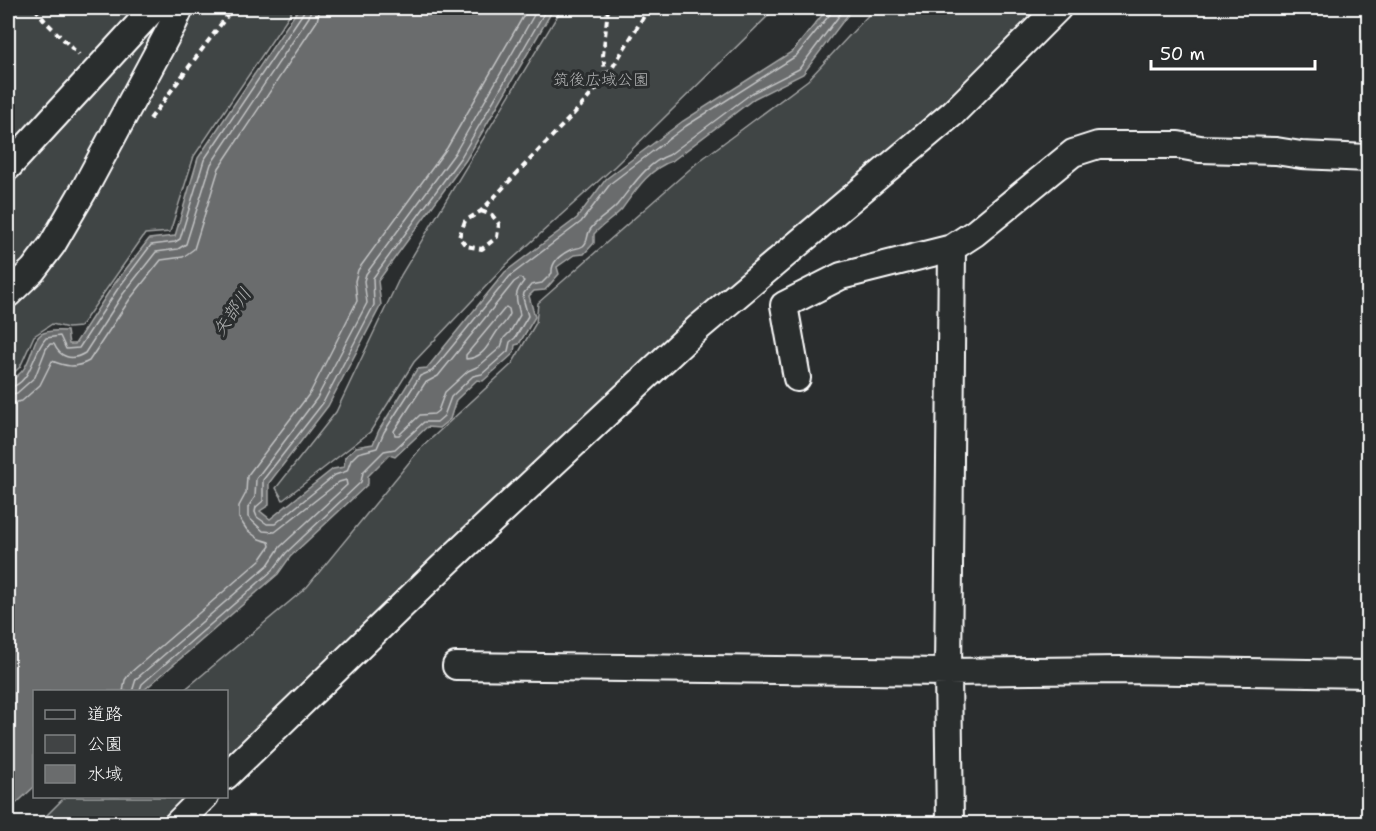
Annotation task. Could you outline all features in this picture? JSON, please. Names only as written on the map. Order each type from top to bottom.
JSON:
[{"type":"street","points":[[8,167],[154,8]]},
{"type":"street","points":[[8,294],[33,270],[52,245],[84,190],[180,8]]},
{"type":"street","points":[[228,774],[440,569],[698,328],[953,113],[1058,8]]},
{"type":"street","points":[[797,378],[784,305],[841,276],[952,248],[975,233],[1074,153],[1098,145],[1178,145],[1200,149],[1276,151],[1301,155],[1368,158]]},
{"type":"street","points":[[950,824],[948,672],[952,248]]},
{"type":"street","points":[[456,666],[948,672],[1121,670],[1368,674]]},
{"type":"street","points":[[177,824],[203,798]]},
{"type":"path","points":[[35,8],[82,58]]},
{"type":"path","points":[[606,78],[603,56],[608,8]]},
{"type":"path","points":[[481,211],[492,215],[499,224],[497,237],[482,249],[466,246],[459,237],[465,221],[481,211],[582,106],[606,78],[650,8]]},
{"type":"green space","points":[[8,8],[294,8],[194,156],[170,232],[145,234],[80,327],[68,328],[52,324],[34,336],[20,367],[8,378]]},
{"type":"green space","name":"筑後広域公園","points":[[562,8],[776,8],[615,166],[507,264],[414,362],[370,432],[283,500],[276,488],[336,412],[401,275]]},
{"type":"green space","points":[[875,8],[1047,8],[750,277],[228,768],[228,690],[184,690],[307,587],[420,449],[512,364],[536,323],[538,303],[698,162],[808,80]]},
{"type":"green space","points":[[64,798],[197,798],[171,823],[38,824]]},
{"type":"water","name":"矢部川","points":[[299,8],[554,8],[466,160],[378,281],[381,305],[328,406],[269,483],[269,505],[260,511],[270,519],[333,469],[344,467],[345,457],[356,447],[373,444],[379,430],[417,369],[427,368],[505,272],[577,218],[606,179],[683,121],[793,51],[828,8],[853,8],[803,74],[755,98],[650,175],[622,209],[594,234],[594,243],[584,254],[574,255],[557,267],[559,274],[545,290],[534,291],[529,296],[535,317],[519,344],[515,345],[514,353],[483,381],[477,380],[456,400],[450,419],[439,428],[427,427],[395,457],[389,455],[368,476],[368,484],[290,557],[278,574],[144,690],[33,690],[33,788],[8,811],[8,384],[24,369],[37,338],[41,334],[67,331],[69,344],[75,344],[112,287],[149,239],[175,236],[198,158]]}]
